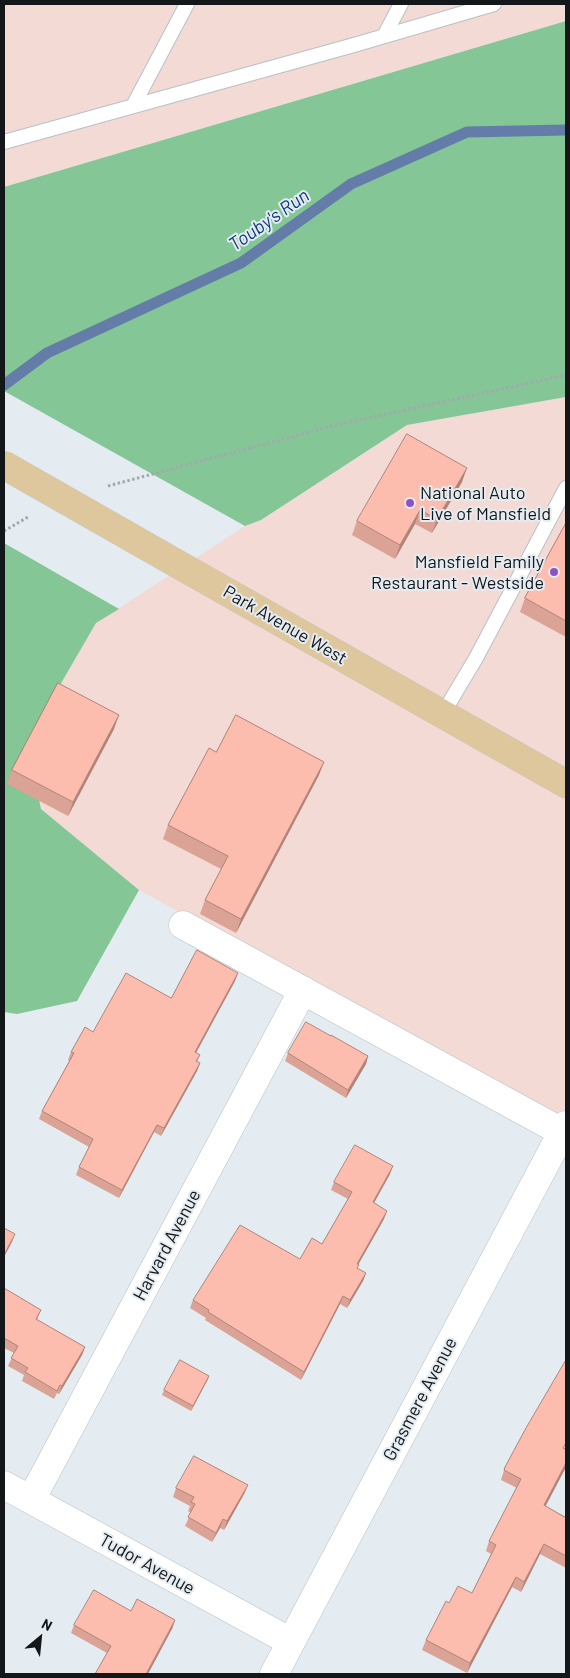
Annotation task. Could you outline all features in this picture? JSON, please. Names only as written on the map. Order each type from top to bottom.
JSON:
[{"type":"main road","name":"Park Avenue West","points":[[4,465],[566,784]]},
{"type":"street","points":[[183,925],[564,1128]]},
{"type":"street","name":"Harvard Avenue","points":[[31,1500],[303,990]]},
{"type":"street","name":"Grasmere Avenue","points":[[274,1674],[564,1128]]},
{"type":"street","name":"Tudor Avenue","points":[[4,1485],[290,1642]]},
{"type":"lane","points":[[133,106],[187,4]]},
{"type":"lane","points":[[384,36],[401,4]]},
{"type":"lane","points":[[4,142],[494,4]]},
{"type":"lane","points":[[442,715],[476,658],[566,488]]},
{"type":"path","points":[[106,486],[332,426],[566,375]]},
{"type":"path","points":[[4,531],[35,513]]},
{"type":"shaded area","points":[[4,4],[566,4],[566,21],[4,187]]},
{"type":"shaded area","points":[[566,397],[566,1124],[139,890],[41,809],[27,742],[96,623],[245,526],[261,520],[407,425]]},
{"type":"green space","points":[[566,21],[566,397],[407,425],[261,520],[245,526],[4,391],[4,187]]},
{"type":"green space","points":[[4,543],[119,609],[96,623],[27,742],[41,809],[139,890],[77,1001],[17,1014],[4,1012]]},
{"type":"building","name":"National Auto Live of Mansfield","points":[[407,434],[467,468],[437,519],[420,510],[400,545],[357,521]]},
{"type":"building","name":"Mansfield Family Restaurant - Westside","points":[[566,523],[566,621],[525,598]]},
{"type":"building","points":[[58,683],[119,715],[73,802],[12,770]]},
{"type":"building","points":[[236,715],[324,762],[241,919],[205,900],[228,856],[168,825],[209,748],[216,752]]},
{"type":"building","points":[[197,950],[238,973],[195,1052],[200,1055],[196,1061],[200,1063],[164,1128],[157,1125],[122,1190],[79,1167],[93,1139],[42,1111],[74,1053],[71,1052],[85,1027],[93,1032],[126,973],[171,998]]},
{"type":"building","points":[[306,1022],[368,1056],[348,1090],[288,1053]]},
{"type":"building","points":[[355,1145],[393,1166],[373,1202],[387,1211],[357,1264],[359,1265],[357,1268],[366,1273],[350,1300],[343,1296],[304,1372],[208,1312],[209,1310],[193,1300],[240,1225],[300,1259],[312,1238],[322,1244],[352,1192],[334,1182]]},
{"type":"building","points":[[4,1228],[15,1234],[4,1255]]},
{"type":"building","points":[[4,1288],[41,1310],[36,1319],[85,1347],[62,1386],[60,1385],[57,1391],[25,1372],[28,1368],[11,1358],[18,1346],[4,1338]]},
{"type":"building","points":[[180,1360],[209,1376],[193,1406],[164,1390]]},
{"type":"building","points":[[566,1360],[566,1443],[563,1448],[566,1450],[566,1463],[544,1505],[566,1518],[566,1556],[544,1544],[524,1582],[516,1577],[470,1663],[426,1640],[446,1601],[449,1603],[458,1586],[472,1593],[496,1545],[489,1541],[521,1479],[504,1470],[505,1467]]},
{"type":"building","points":[[194,1456],[248,1485],[227,1521],[223,1519],[216,1533],[188,1517],[195,1504],[191,1502],[194,1497],[176,1488]]},
{"type":"building","points":[[94,1590],[131,1611],[137,1599],[175,1620],[146,1674],[95,1674],[111,1646],[74,1625]]},
{"type":"waterway","name":"Touby's Run","points":[[4,385],[47,353],[241,263],[351,184],[467,132],[566,130]]},
{"type":"place","name":"National Auto Live of Mansfield","points":[[410,503]]},
{"type":"place","name":"Mansfield Family Restaurant - Westside","points":[[554,572]]}]
